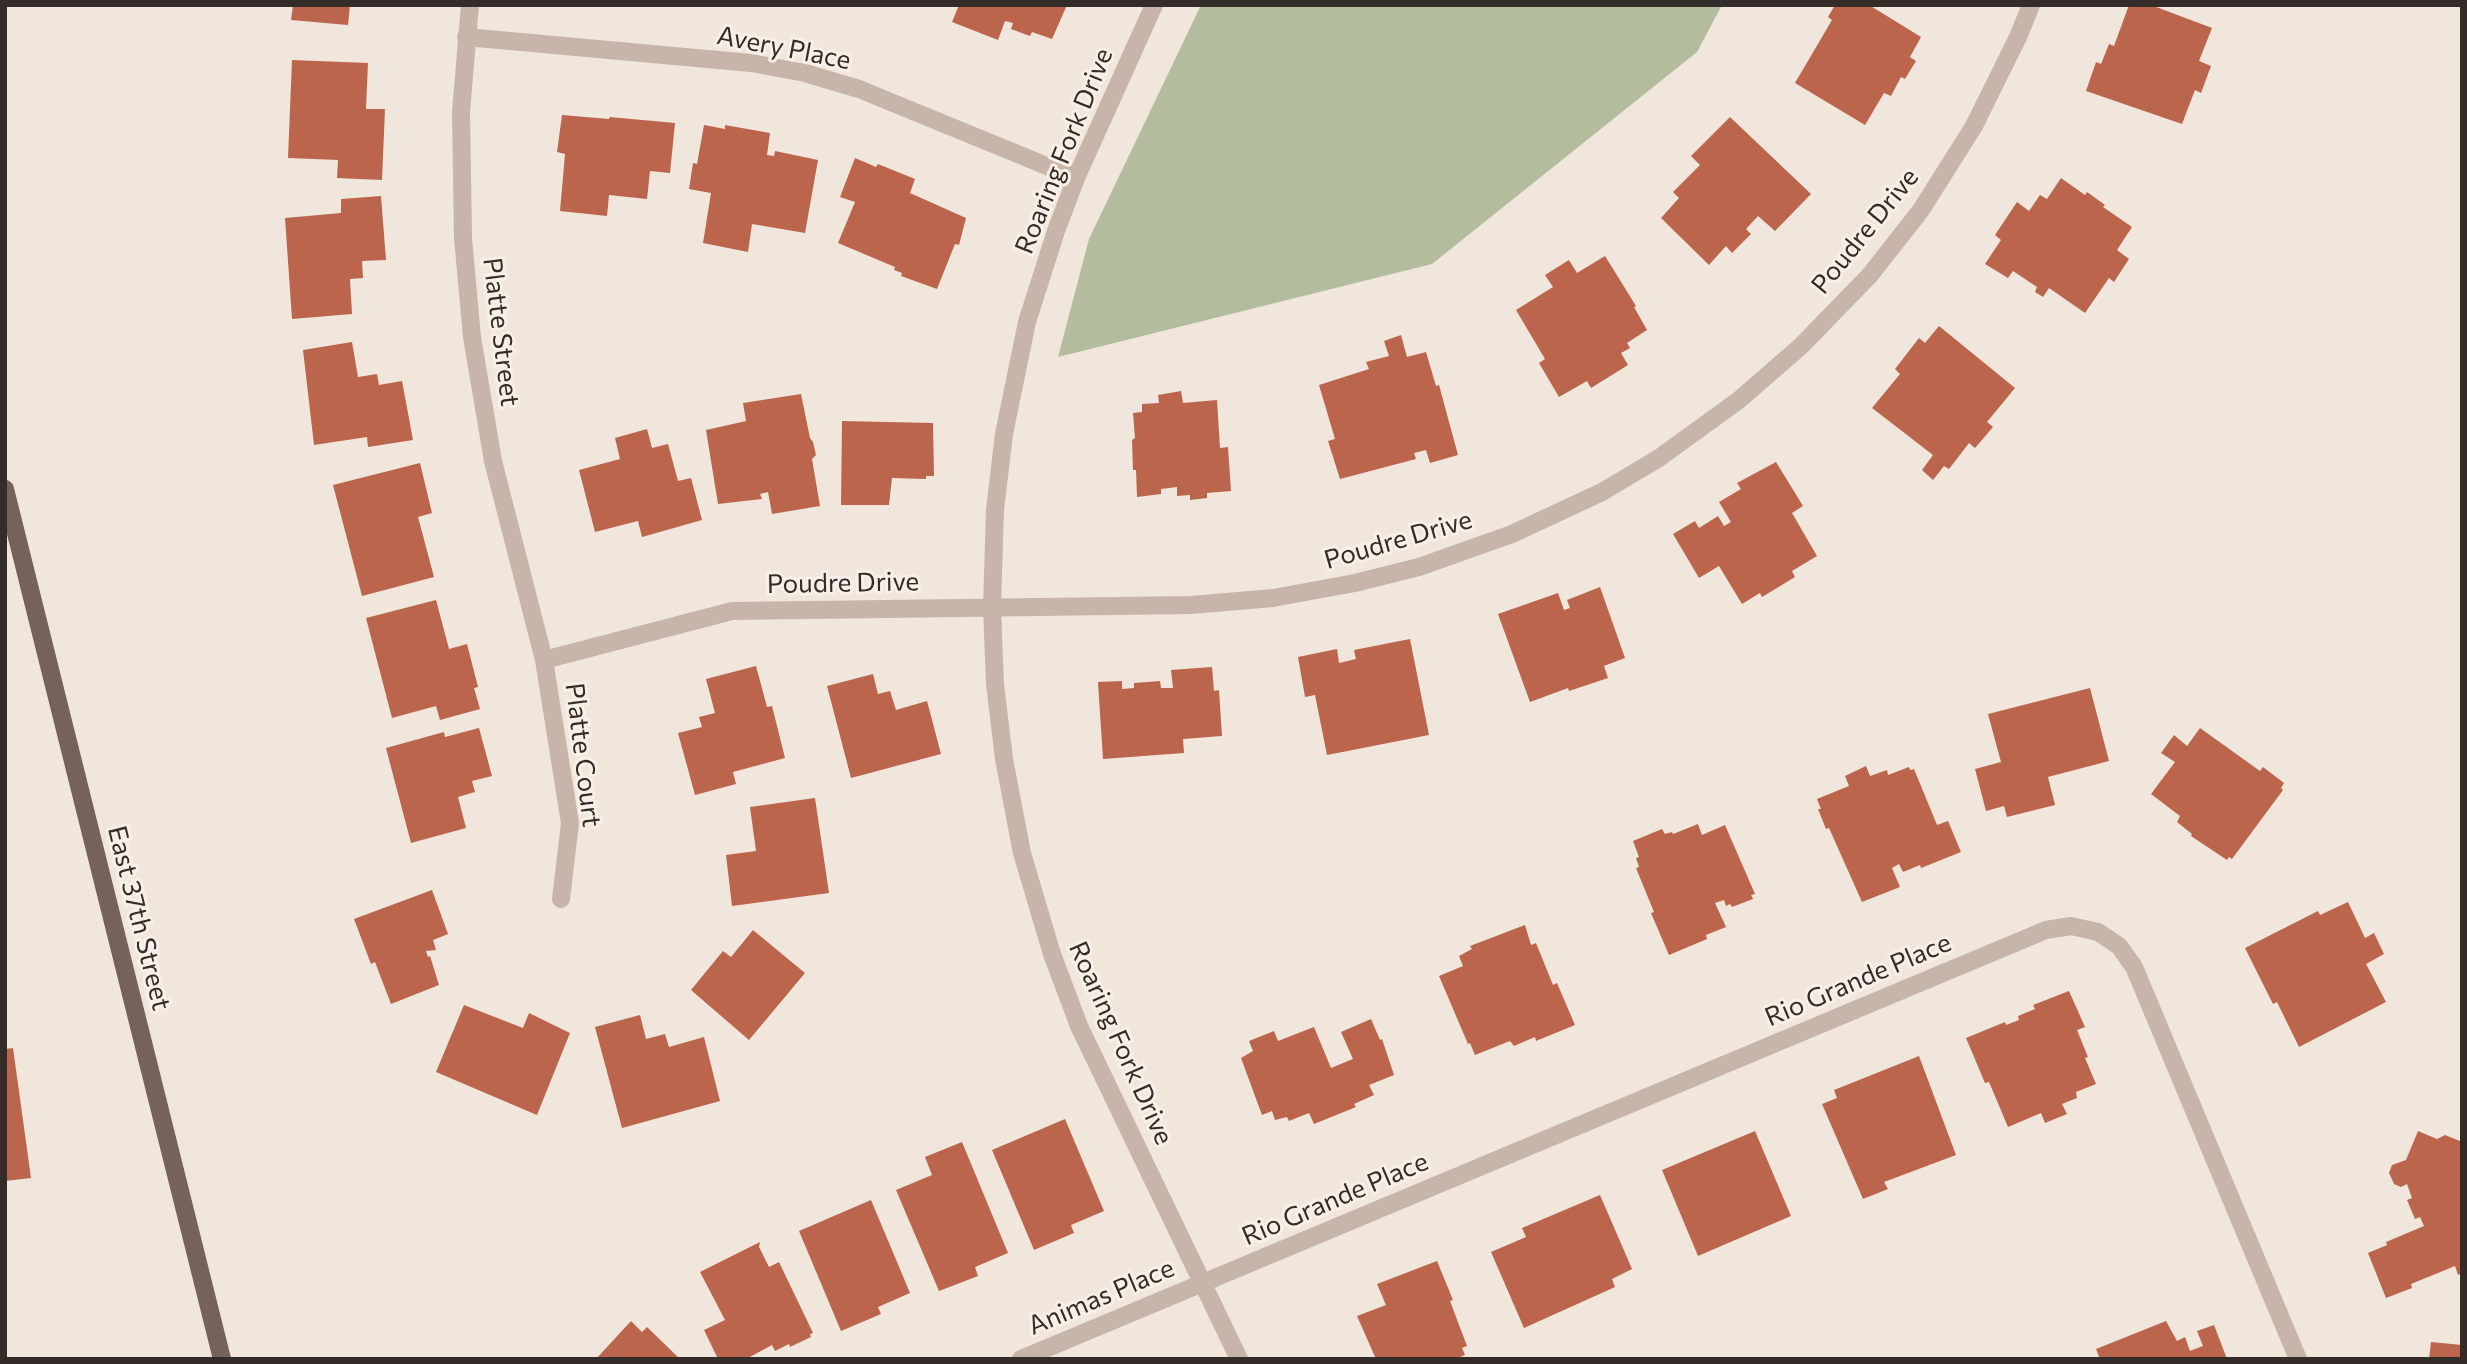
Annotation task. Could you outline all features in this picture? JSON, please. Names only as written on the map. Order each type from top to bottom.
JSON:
[{"type":"main road","name":"East 37th Street","points":[[5,489],[222,1359]]},
{"type":"street","name":"Platte Street","points":[[470,5],[461,112],[463,237],[472,337],[493,461],[544,660]]},
{"type":"street","name":"Roaring Fork Drive","points":[[1154,5],[1076,178],[1027,322],[1004,434],[995,510],[992,607],[995,684],[1004,759],[1022,853],[1052,954],[1079,1026],[1239,1359]]},
{"type":"street","name":"Poudre Drive","points":[[544,660],[732,611],[1191,605],[1273,598],[1355,583],[1419,567],[1513,534],[1602,492],[1659,458],[1740,400],[1801,346],[1870,275],[1920,210],[1974,126],[2031,5]]},
{"type":"street","name":"Avery Place","points":[[466,37],[751,63],[805,73],[859,89],[1076,178]]},
{"type":"street","name":"Platte Court","points":[[544,660],[570,823],[561,899]]},
{"type":"street","name":"Rio Grande Place","points":[[1202,1283],[2046,930],[2071,926],[2098,932],[2119,946],[2134,967],[2298,1359]]},
{"type":"street","name":"Animas Place","points":[[1020,1359],[1202,1283]]},
{"type":"green space","points":[[1201,5],[1722,5],[1697,52],[1432,264],[1058,357],[1089,239]]},
{"type":"building","points":[[293,5],[350,5],[348,25],[291,20]]},
{"type":"building","points":[[959,5],[1067,5],[1052,39],[1032,32],[1030,36],[1011,29],[1013,23],[1005,21],[998,40],[952,22]]},
{"type":"building","points":[[1835,5],[1869,5],[1921,37],[1910,57],[1916,61],[1905,79],[1901,77],[1891,96],[1884,93],[1865,125],[1795,83],[1832,20],[1828,17]]},
{"type":"building","points":[[2129,5],[2151,5],[2212,28],[2199,61],[2211,66],[2201,93],[2195,90],[2182,124],[2086,91],[2096,62],[2101,64],[2109,44],[2114,46]]},
{"type":"building","points":[[292,60],[368,63],[366,109],[385,109],[382,180],[337,178],[338,160],[288,158]]},
{"type":"building","points":[[562,115],[675,123],[670,173],[650,171],[647,199],[609,195],[607,216],[560,211],[565,154],[557,152]]},
{"type":"building","points":[[1730,117],[1811,194],[1775,231],[1758,216],[1746,229],[1751,234],[1732,253],[1726,246],[1709,265],[1661,218],[1679,198],[1673,192],[1700,165],[1691,156]]},
{"type":"building","points":[[704,125],[725,129],[725,125],[770,133],[767,155],[774,156],[775,151],[818,160],[805,233],[752,224],[748,252],[703,243],[711,193],[689,189]]},
{"type":"building","points":[[855,158],[915,179],[910,193],[966,218],[959,245],[955,244],[937,289],[901,276],[902,273],[894,270],[895,267],[838,243],[855,202],[840,197]]},
{"type":"building","points":[[2061,178],[2085,195],[2087,192],[2132,227],[2117,250],[2129,259],[2114,282],[2109,278],[2085,313],[2049,288],[2043,297],[2035,292],[2037,287],[2013,271],[2008,278],[1985,264],[2001,240],[1995,235],[2017,202],[2029,211],[2040,195],[2047,199]]},
{"type":"building","points":[[381,196],[386,260],[362,261],[363,278],[350,279],[352,314],[292,319],[285,218],[341,213],[341,199]]},
{"type":"building","points":[[1605,256],[1636,306],[1634,307],[1647,330],[1627,343],[1630,348],[1621,353],[1628,365],[1591,388],[1587,381],[1559,397],[1539,363],[1545,359],[1516,310],[1553,287],[1545,275],[1569,260],[1577,273]]},
{"type":"building","points":[[1939,326],[2015,388],[1987,422],[1993,427],[1975,448],[1969,443],[1949,469],[1944,466],[1933,480],[1922,470],[1933,455],[1872,408],[1900,374],[1895,369],[1919,338],[1925,343]]},
{"type":"building","points":[[1401,335],[1407,357],[1426,352],[1436,386],[1439,385],[1458,455],[1430,463],[1426,450],[1414,453],[1416,459],[1340,479],[1328,441],[1335,439],[1319,385],[1369,369],[1366,362],[1389,356],[1384,341]]},
{"type":"building","points":[[352,342],[358,377],[377,374],[379,385],[402,381],[413,440],[368,447],[367,437],[314,445],[303,350]]},
{"type":"building","points":[[1181,391],[1183,403],[1217,400],[1220,448],[1228,447],[1231,491],[1207,493],[1207,498],[1190,500],[1190,495],[1177,496],[1177,487],[1161,489],[1161,494],[1137,497],[1136,470],[1133,470],[1133,413],[1142,412],[1142,404],[1159,403],[1158,395]]},
{"type":"building","points":[[801,394],[816,455],[812,459],[820,506],[772,514],[768,492],[760,494],[762,499],[718,504],[706,430],[746,421],[743,403]]},
{"type":"building","points":[[842,421],[933,423],[934,476],[926,476],[926,479],[892,478],[889,505],[841,505]]},
{"type":"building","points":[[647,429],[652,448],[668,444],[678,481],[691,478],[702,520],[642,537],[638,521],[595,532],[579,470],[620,459],[615,438]]},
{"type":"building","points":[[1776,462],[1803,506],[1792,513],[1817,556],[1792,571],[1795,577],[1762,597],[1760,593],[1742,604],[1719,566],[1699,578],[1673,534],[1695,521],[1699,528],[1718,516],[1724,526],[1731,522],[1719,502],[1741,489],[1737,483]]},
{"type":"building","points":[[420,463],[432,513],[418,517],[434,577],[362,596],[333,485]]},
{"type":"building","points":[[1600,587],[1625,658],[1604,666],[1608,678],[1569,691],[1568,688],[1530,702],[1498,614],[1558,593],[1564,610],[1570,608],[1567,600]]},
{"type":"building","points":[[436,600],[449,649],[467,644],[478,687],[474,688],[480,709],[440,720],[436,706],[392,718],[366,618]]},
{"type":"building","points":[[1410,639],[1429,735],[1327,755],[1315,695],[1305,697],[1298,657],[1337,649],[1339,663],[1356,659],[1354,650]]},
{"type":"building","points":[[756,666],[767,707],[772,706],[785,758],[733,772],[736,784],[695,795],[678,733],[702,727],[699,717],[715,713],[706,679]]},
{"type":"building","points":[[1212,667],[1214,691],[1219,690],[1222,736],[1183,739],[1184,753],[1103,759],[1098,682],[1122,681],[1122,689],[1134,688],[1134,683],[1160,681],[1161,688],[1173,688],[1171,670]]},
{"type":"building","points":[[873,674],[878,694],[890,691],[896,710],[927,701],[941,754],[851,778],[827,686]]},
{"type":"building","points":[[2090,688],[2109,761],[2048,777],[2055,805],[2007,817],[2004,806],[1986,811],[1975,769],[2001,762],[1988,714]]},
{"type":"building","points":[[479,728],[492,776],[472,781],[475,792],[458,797],[466,828],[411,843],[386,748],[444,732],[445,737]]},
{"type":"building","points":[[2200,728],[2260,771],[2263,767],[2284,783],[2281,788],[2283,790],[2232,859],[2229,857],[2227,860],[2191,836],[2192,834],[2177,822],[2180,816],[2151,794],[2175,762],[2161,753],[2174,735],[2187,746]]},
{"type":"building","points":[[1866,766],[1870,776],[1887,770],[1888,775],[1909,767],[1910,770],[1914,769],[1937,825],[1948,821],[1961,852],[1903,872],[1899,864],[1892,868],[1900,887],[1862,902],[1829,828],[1826,829],[1817,799],[1849,786],[1845,776]]},
{"type":"building","points":[[815,798],[829,893],[732,906],[726,855],[756,851],[750,807]]},
{"type":"building","points":[[1698,824],[1702,835],[1725,825],[1755,894],[1751,895],[1753,899],[1732,907],[1730,904],[1726,906],[1724,900],[1715,903],[1726,927],[1706,935],[1707,939],[1669,955],[1636,868],[1639,867],[1636,858],[1639,857],[1633,841],[1662,829],[1665,834],[1673,834]]},
{"type":"building","points":[[432,890],[448,934],[433,940],[436,950],[426,951],[439,985],[391,1004],[375,962],[371,964],[354,919]]},
{"type":"building","points":[[2348,902],[2365,938],[2374,933],[2384,954],[2366,964],[2386,1002],[2299,1047],[2277,1002],[2273,1004],[2245,948],[2318,911],[2320,915]]},
{"type":"building","points":[[1525,925],[1531,945],[1536,943],[1553,985],[1557,983],[1575,1025],[1536,1041],[1535,1037],[1514,1046],[1510,1041],[1475,1055],[1439,976],[1463,966],[1459,956],[1472,949],[1470,946]]},
{"type":"building","points":[[753,930],[805,973],[749,1040],[691,990],[723,951],[731,957]]},
{"type":"building","points":[[2069,991],[2085,1027],[2077,1030],[2096,1084],[2076,1092],[2077,1098],[2062,1104],[2067,1114],[2045,1123],[2041,1113],[2008,1127],[1966,1038],[2005,1022],[2006,1025],[2019,1020],[2018,1016],[2035,1009],[2033,1005]]},
{"type":"building","points":[[464,1005],[523,1028],[529,1013],[570,1033],[537,1115],[436,1072]]},
{"type":"building","points":[[640,1015],[646,1039],[665,1034],[669,1047],[704,1037],[720,1101],[622,1128],[595,1027]]},
{"type":"building","points":[[1371,1019],[1380,1040],[1382,1039],[1394,1075],[1369,1085],[1374,1095],[1354,1104],[1356,1107],[1314,1124],[1309,1113],[1289,1121],[1287,1117],[1275,1120],[1272,1111],[1262,1115],[1241,1058],[1253,1051],[1249,1041],[1274,1031],[1278,1041],[1314,1027],[1331,1068],[1353,1059],[1341,1032]]},
{"type":"building","points":[[13,1048],[31,1178],[5,1181],[5,1049]]},
{"type":"building","points":[[1919,1056],[1956,1155],[1884,1182],[1888,1189],[1863,1199],[1822,1104],[1837,1098],[1834,1090]]},
{"type":"building","points":[[1065,1119],[1104,1211],[1071,1225],[1074,1233],[1034,1250],[992,1150]]},
{"type":"building","points":[[1755,1131],[1791,1216],[1698,1256],[1662,1170]]},
{"type":"building","points":[[2418,1131],[2437,1139],[2445,1135],[2460,1141],[2462,1146],[2462,1273],[2458,1275],[2455,1266],[2411,1284],[2412,1288],[2386,1298],[2368,1253],[2424,1226],[2420,1217],[2415,1219],[2407,1200],[2412,1198],[2407,1184],[2401,1187],[2394,1184],[2389,1173],[2392,1165],[2406,1160]]},
{"type":"building","points":[[962,1142],[1008,1253],[975,1267],[978,1276],[939,1291],[896,1190],[932,1175],[925,1157]]},
{"type":"building","points":[[1600,1195],[1632,1269],[1612,1279],[1615,1287],[1524,1328],[1491,1252],[1526,1237],[1522,1228]]},
{"type":"building","points":[[871,1200],[910,1293],[878,1307],[881,1314],[841,1331],[799,1231]]},
{"type":"building","points":[[760,1242],[759,1247],[769,1267],[779,1262],[813,1333],[810,1334],[811,1337],[790,1347],[789,1344],[775,1351],[772,1345],[746,1359],[718,1359],[704,1330],[725,1320],[700,1272]]},
{"type":"building","points":[[1437,1261],[1453,1300],[1450,1301],[1467,1346],[1462,1348],[1465,1355],[1455,1359],[1376,1359],[1357,1316],[1386,1305],[1377,1284]]},
{"type":"building","points":[[631,1321],[642,1332],[647,1327],[680,1359],[596,1359]]},
{"type":"building","points":[[2166,1321],[2177,1341],[2185,1337],[2190,1351],[2203,1346],[2197,1331],[2214,1325],[2227,1359],[2100,1359],[2096,1349]]},
{"type":"building","points":[[2431,1342],[2462,1345],[2462,1359],[2429,1359]]}]
